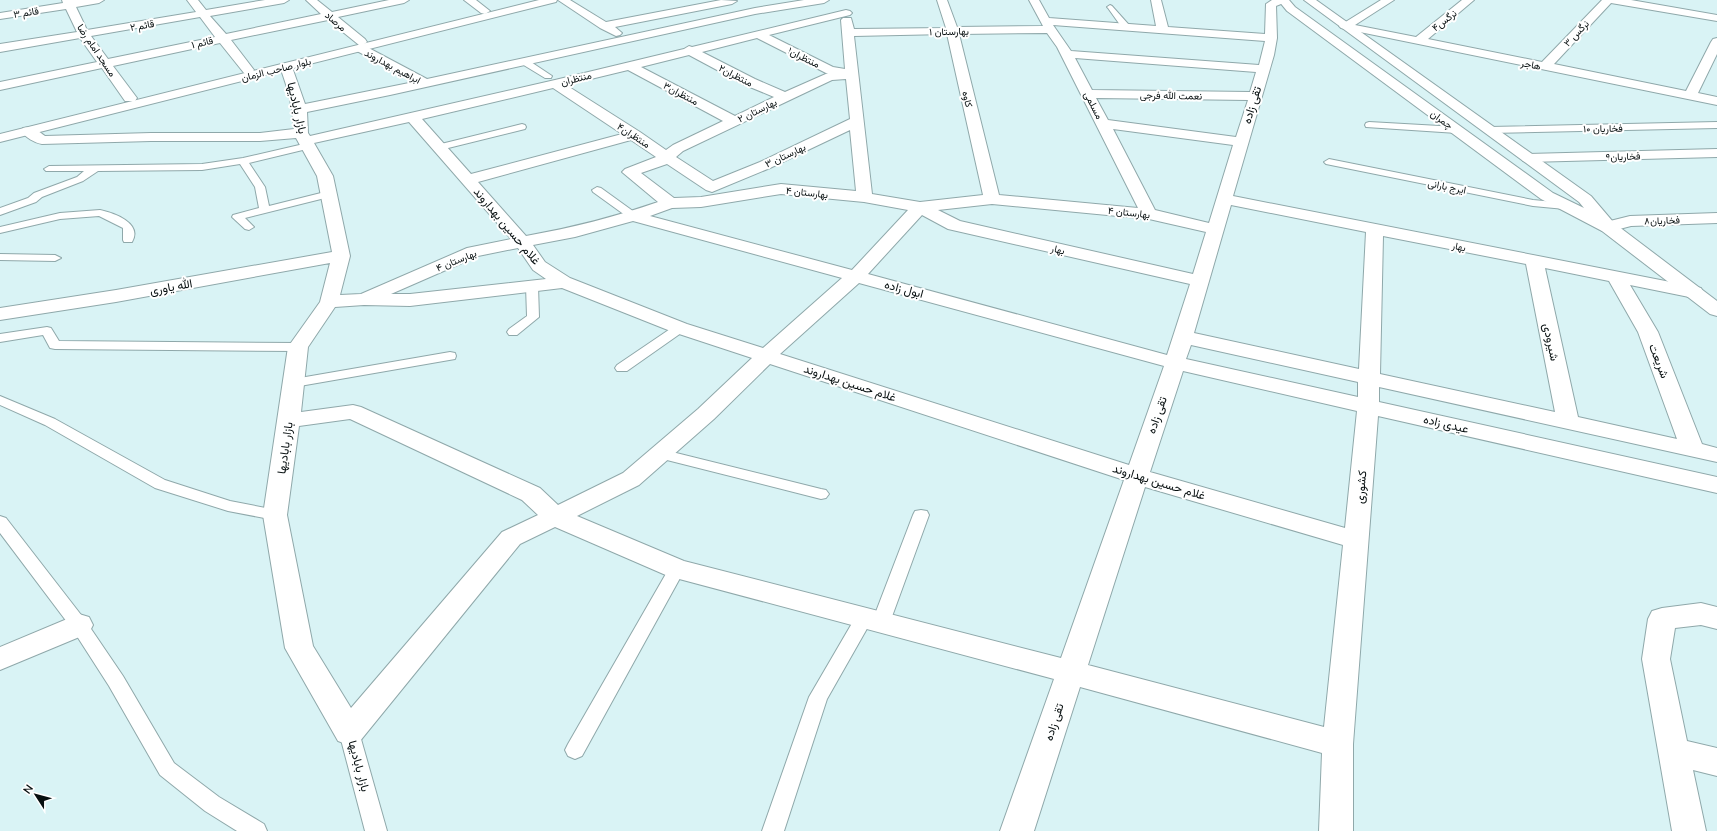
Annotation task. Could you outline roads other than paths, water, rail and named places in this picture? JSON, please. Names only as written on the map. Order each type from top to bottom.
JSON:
[{"type":"street","name":"قائم ۳","points":[[0,16],[68,2],[99,0]]},
{"type":"street","points":[[192,0],[248,70]]},
{"type":"street","name":"قائم ۲","points":[[0,48],[284,0]]},
{"type":"street","name":"مرصاد","points":[[311,0],[361,45]]},
{"type":"street","name":"قائم ۱","points":[[0,86],[404,0]]},
{"type":"street","points":[[469,0],[485,11]]},
{"type":"street","name":"بلوار صاحب الزمان","points":[[361,45],[528,0]]},
{"type":"street","name":"بلوار صاحب الزمان","points":[[0,138],[361,45],[552,0]]},
{"type":"street","points":[[563,0],[626,39]]},
{"type":"street","points":[[604,26],[734,0],[755,11]]},
{"type":"street","points":[[300,109],[425,84],[755,11],[824,0]]},
{"type":"street","points":[[841,0],[845,4],[864,197]]},
{"type":"street","name":"کاوه","points":[[942,0],[949,18],[992,199]]},
{"type":"street","name":"مسلمی","points":[[1034,0],[1048,25],[1068,54],[1148,214]]},
{"type":"street","points":[[1156,0],[1163,30]]},
{"type":"street","name":"تقی زاده","points":[[1017,831],[1183,337],[1264,69],[1271,38],[1271,4],[1283,0]]},
{"type":"street","name":"چمران","points":[[1283,0],[1291,9],[1547,196],[1608,227],[1717,310]]},
{"type":"street","name":"چمران","points":[[1309,0],[1585,198],[1608,227]]},
{"type":"street","points":[[1345,26],[1389,0]]},
{"type":"street","name":"نرگس۴","points":[[1418,41],[1469,0]]},
{"type":"street","name":"نرگس ۳","points":[[1545,66],[1608,0]]},
{"type":"street","points":[[1612,0],[1717,18]]},
{"type":"street","points":[[1670,10],[1677,0]]},
{"type":"street","name":"مسجد امام رضا","points":[[68,2],[84,35],[130,98]]},
{"type":"street","name":"منتظران","points":[[28,132],[42,140],[152,137],[260,137],[305,140],[412,116],[552,80],[628,65],[846,13]]},
{"type":"street","name":"بهارستان ۱","points":[[848,33],[952,31],[1048,25],[1126,27],[1271,38]]},
{"type":"street","name":"هاجر","points":[[1345,26],[1717,101]]},
{"type":"street","name":"منتظران۱","points":[[756,34],[830,70],[852,74]]},
{"type":"street","points":[[1690,96],[1717,42]]},
{"type":"street","name":"ابراهیم بهداروند","points":[[361,45],[425,84]]},
{"type":"street","name":"منتظران۲","points":[[689,50],[750,82],[785,97]]},
{"type":"street","points":[[1068,54],[1264,69]]},
{"type":"street","name":"بلوار صاحب الزمان","points":[[0,130],[248,70],[282,65]]},
{"type":"street","name":"بازار بابادیها","points":[[282,65],[295,90],[305,140],[325,176],[341,256],[329,302],[298,347],[275,515],[299,648],[349,732]]},
{"type":"street","name":"منتظران۳","points":[[628,65],[734,121]]},
{"type":"street","name":"بهارستان ۲","points":[[670,203],[630,172],[661,161],[678,148],[785,97],[830,78],[852,74]]},
{"type":"street","name":"منتظران۴","points":[[552,80],[712,187]]},
{"type":"street","name":"نعمت الله فرجی","points":[[1088,94],[1255,96]]},
{"type":"street","name":"غلام حسین بهداروند","points":[[412,116],[522,242],[540,266],[564,282],[680,328],[1136,476],[1356,540]]},
{"type":"street","name":"بهارستان ۳","points":[[712,187],[765,165],[857,121]]},
{"type":"street","points":[[1103,124],[1241,142]]},
{"type":"street","points":[[469,180],[572,151],[636,135]]},
{"type":"street","name":"فخاریان۹","points":[[1528,158],[1717,153]]},
{"type":"street","name":"بهارستان ۴","points":[[364,299],[473,252],[575,232],[633,216],[670,203],[701,202],[781,189],[864,197],[920,207],[992,199],[1148,214],[1215,229]]},
{"type":"street","name":"بهار","points":[[1224,199],[1694,292]]},
{"type":"street","points":[[349,732],[511,538],[631,479],[706,414],[766,356],[856,276],[920,207]]},
{"type":"street","name":"بهار","points":[[920,207],[954,225],[1199,281]]},
{"type":"street","name":"ابول زاده","points":[[633,216],[1175,363]]},
{"type":"street","name":"فخاریان۸","points":[[1608,227],[1630,221],[1717,218]]},
{"type":"street","name":"کشوری","points":[[1336,831],[1338,744],[1368,406],[1375,229]]},
{"type":"street","name":"الله یاوری","points":[[0,314],[116,296],[341,256]]},
{"type":"street","name":"شیرودی","points":[[1534,260],[1568,422]]},
{"type":"street","name":"شریعت","points":[[1616,277],[1648,332],[1693,450]]},
{"type":"street","points":[[329,302],[364,299],[410,300],[564,282]]},
{"type":"street","points":[[1183,337],[1717,456]]},
{"type":"street","name":"عیدی زاده","points":[[1175,363],[1717,485]]},
{"type":"street","points":[[289,421],[353,412],[531,494],[556,517],[677,569],[1338,744]]},
{"type":"street","points":[[1688,831],[1656,659],[1662,619],[1701,614],[1717,618]]},
{"type":"street","points":[[0,659],[79,624]]},
{"type":"street","points":[[1674,752],[1717,762]]},
{"type":"lane","points":[[1110,7],[1126,27]]},
{"type":"lane","points":[[525,62],[552,80]]},
{"type":"lane","points":[[1368,125],[1457,130]]},
{"type":"lane","name":"فخاریان ۱۰","points":[[1490,130],[1717,125]]},
{"type":"lane","points":[[440,147],[522,127]]},
{"type":"lane","points":[[49,169],[202,167],[243,161],[305,140]]},
{"type":"lane","points":[[243,161],[260,186],[265,210]]},
{"type":"lane","name":"ایرج بارانی","points":[[1329,162],[1533,203],[1565,206]]},
{"type":"lane","points":[[0,212],[32,200],[38,195],[80,179],[96,168]]},
{"type":"lane","points":[[597,190],[633,216]]},
{"type":"lane","points":[[249,227],[237,217],[329,194]]},
{"type":"lane","points":[[0,230],[60,216],[100,213],[119,221],[128,227],[128,240]]},
{"type":"lane","points":[[0,257],[55,258]]},
{"type":"lane","points":[[513,332],[533,317],[532,286]]},
{"type":"lane","points":[[622,368],[680,328]]},
{"type":"lane","points":[[0,338],[47,331],[55,345],[298,347]]},
{"type":"lane","points":[[294,383],[450,356]]},
{"type":"lane","points":[[0,400],[50,422],[160,484],[228,506],[275,515]]},
{"type":"lane","points":[[660,454],[821,494]]},
{"type":"lane","points":[[773,831],[818,697],[873,620],[921,515]]},
{"type":"lane","points":[[0,522],[79,624],[116,681],[167,768],[212,804],[256,831]]},
{"type":"lane","points":[[575,750],[677,569]]},
{"type":"lane","name":"بازار بابادیها","points":[[349,732],[376,831]]}]
